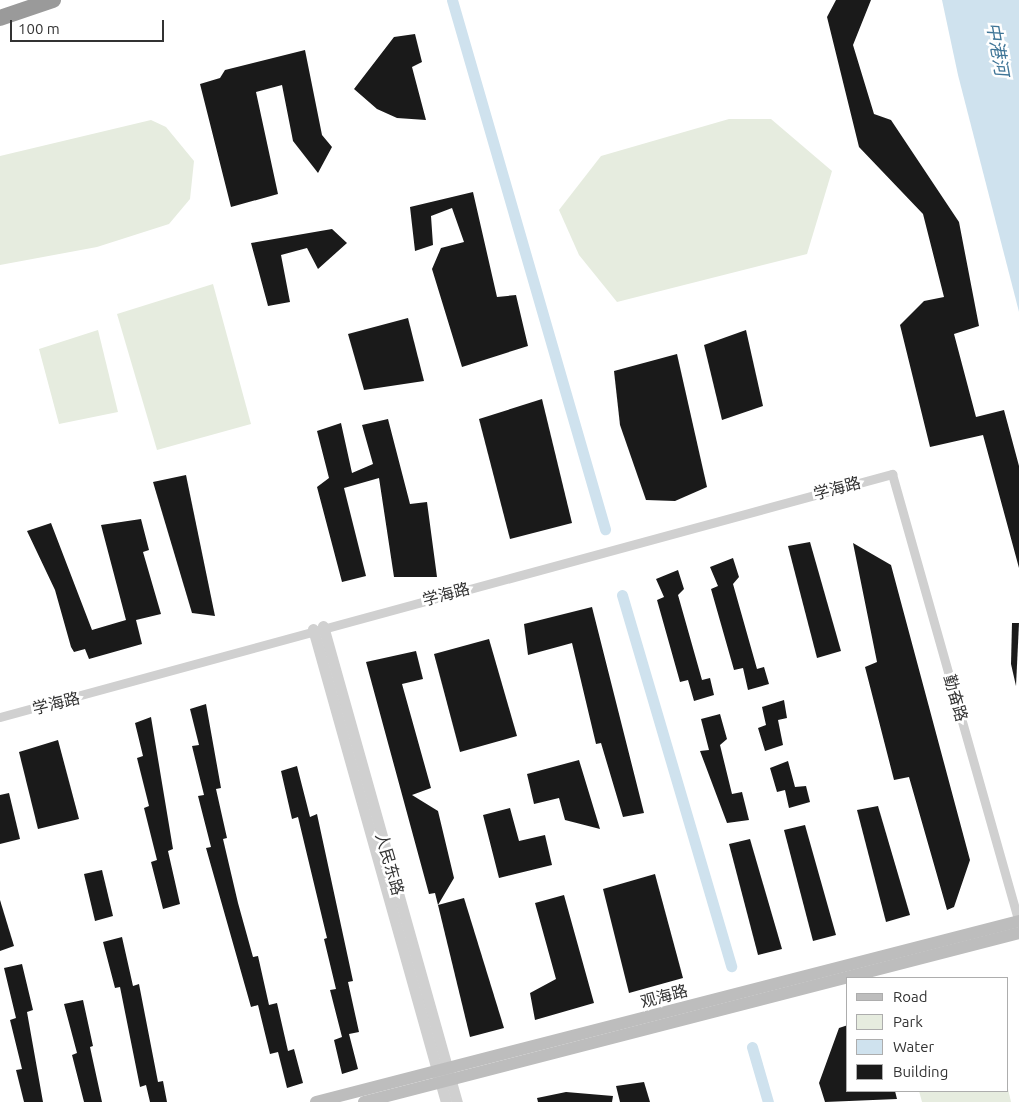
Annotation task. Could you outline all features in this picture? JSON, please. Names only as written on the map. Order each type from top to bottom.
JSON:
[{"type":"highway","points":[[0,18],[53,0]]},
{"type":"main road","name":"观海路","points":[[364,1102],[444,1075],[1019,921]]},
{"type":"main road","name":"观海路","points":[[316,1102],[444,1075],[1019,933]]},
{"type":"street","name":"学海路","points":[[0,717],[318,628],[892,474]]},
{"type":"street","name":"勤奋路","points":[[892,474],[1019,921]]},
{"type":"street","name":"人民东路","points":[[318,628],[444,1075],[457,1102]]},
{"type":"street","name":"人民东路","points":[[444,1075],[446,1102]]},
{"type":"green space","points":[[729,119],[771,119],[832,171],[807,254],[617,302],[579,255],[559,210],[601,156]]},
{"type":"green space","points":[[151,120],[166,127],[194,161],[190,199],[169,224],[97,247],[0,265],[0,156]]},
{"type":"green space","points":[[213,284],[251,424],[157,450],[117,314]]},
{"type":"green space","points":[[98,330],[118,412],[59,424],[39,349]]},
{"type":"green space","points":[[919,1092],[1009,1092],[1011,1102],[922,1102]]},
{"type":"water","name":"中港河","points":[[942,0],[1019,0],[1019,312],[958,75]]},
{"type":"building","points":[[836,0],[871,0],[853,45],[874,114],[891,120],[959,222],[979,326],[954,334],[976,417],[1004,410],[1019,466],[1019,568],[983,435],[930,447],[900,325],[924,301],[944,297],[923,214],[859,147],[827,17]]},
{"type":"building","points":[[415,34],[422,62],[412,67],[426,120],[397,118],[377,109],[354,89],[394,37]]},
{"type":"building","points":[[305,50],[322,135],[332,147],[318,173],[293,141],[282,85],[256,92],[278,194],[231,207],[200,84],[220,78],[225,70]]},
{"type":"building","points":[[473,192],[497,297],[516,295],[528,346],[462,367],[432,269],[441,248],[464,242],[452,208],[431,216],[433,245],[415,251],[410,207]]},
{"type":"building","points":[[332,229],[347,243],[318,269],[307,248],[281,255],[290,302],[268,306],[251,243]]},
{"type":"building","points":[[408,318],[424,381],[364,390],[348,334]]},
{"type":"building","points":[[746,330],[763,406],[722,420],[704,345]]},
{"type":"building","points":[[677,354],[707,487],[675,501],[646,500],[620,425],[614,371]]},
{"type":"building","points":[[542,399],[572,523],[510,539],[479,419]]},
{"type":"building","points":[[388,419],[410,504],[427,502],[437,577],[394,577],[379,478],[344,488],[366,576],[342,582],[317,487],[329,478],[317,431],[341,423],[352,473],[373,464],[362,425]]},
{"type":"building","points":[[186,475],[215,616],[192,613],[153,482]]},
{"type":"building","points":[[141,519],[149,550],[143,552],[161,614],[136,620],[142,644],[89,659],[85,649],[74,652],[71,647],[55,590],[27,531],[51,523],[92,630],[126,620],[101,525]]},
{"type":"building","points":[[810,542],[841,651],[817,658],[788,546]]},
{"type":"building","points":[[853,543],[891,565],[970,860],[954,907],[947,910],[909,777],[894,780],[865,667],[877,662]]},
{"type":"building","points":[[733,558],[739,577],[733,584],[757,669],[764,667],[769,684],[748,690],[743,668],[734,670],[711,589],[718,586],[710,567]]},
{"type":"building","points":[[678,570],[684,589],[678,595],[702,680],[710,678],[714,695],[694,701],[688,680],[680,682],[657,600],[664,597],[656,579]]},
{"type":"building","points":[[592,607],[644,813],[623,817],[601,743],[596,744],[572,643],[528,655],[524,624]]},
{"type":"building","points":[[1012,623],[1019,623],[1016,686],[1011,664]]},
{"type":"building","points":[[489,639],[517,736],[460,752],[434,654]]},
{"type":"building","points":[[416,651],[423,679],[402,684],[431,788],[412,795],[438,811],[454,878],[438,905],[435,893],[429,894],[366,662]]},
{"type":"building","points":[[784,700],[787,718],[778,720],[783,745],[765,751],[758,728],[766,725],[762,707]]},
{"type":"building","points":[[206,704],[221,788],[216,789],[227,838],[223,839],[238,903],[253,957],[258,956],[269,1005],[277,1003],[288,1051],[294,1049],[303,1083],[287,1088],[278,1052],[270,1054],[258,1005],[251,1007],[206,848],[211,847],[198,796],[204,795],[192,746],[199,745],[190,709]]},
{"type":"building","points":[[720,714],[727,739],[720,745],[732,794],[742,792],[749,820],[727,823],[700,751],[709,750],[701,719]]},
{"type":"building","points":[[151,717],[173,849],[168,851],[180,904],[163,909],[151,862],[157,860],[144,808],[149,806],[137,758],[143,756],[135,723]]},
{"type":"building","points":[[58,740],[79,819],[38,829],[19,752]]},
{"type":"building","points":[[579,760],[600,829],[565,820],[559,798],[534,804],[527,774]]},
{"type":"building","points":[[788,761],[795,787],[806,786],[810,802],[789,808],[785,790],[777,792],[770,768]]},
{"type":"building","points":[[297,766],[310,817],[317,814],[353,981],[348,982],[359,1032],[349,1034],[358,1069],[342,1074],[334,1040],[342,1037],[330,990],[336,989],[324,939],[327,938],[298,817],[292,819],[281,771]]},
{"type":"building","points":[[9,793],[20,839],[0,844],[0,795]]},
{"type":"building","points":[[878,806],[910,915],[886,922],[857,810]]},
{"type":"building","points":[[510,808],[519,841],[545,835],[552,865],[499,878],[483,815]]},
{"type":"building","points":[[805,825],[836,935],[813,941],[784,830]]},
{"type":"building","points":[[750,839],[782,949],[758,955],[729,844]]},
{"type":"building","points":[[102,870],[113,916],[95,921],[84,874]]},
{"type":"building","points":[[655,874],[683,978],[629,993],[603,889]]},
{"type":"building","points":[[564,895],[594,1003],[535,1020],[530,993],[556,979],[535,903]]},
{"type":"building","points":[[464,898],[504,1028],[470,1037],[438,905]]},
{"type":"building","points":[[0,900],[14,946],[0,951]]},
{"type":"building","points":[[122,937],[133,986],[139,984],[158,1082],[163,1081],[167,1102],[150,1102],[146,1085],[140,1087],[120,987],[115,988],[103,942]]},
{"type":"building","points":[[22,964],[33,1010],[27,1012],[43,1102],[24,1102],[16,1070],[22,1069],[10,1020],[16,1018],[4,968]]},
{"type":"building","points":[[83,1000],[93,1046],[90,1047],[102,1102],[84,1102],[72,1055],[77,1053],[64,1004]]},
{"type":"building","points":[[846,1026],[846,1092],[895,1092],[897,1099],[825,1102],[819,1083],[839,1028]]},
{"type":"building","points":[[644,1082],[650,1102],[620,1102],[616,1086]]},
{"type":"building","points":[[566,1092],[613,1096],[612,1102],[538,1102],[537,1098]]},
{"type":"waterway","points":[[452,0],[605,529]]},
{"type":"waterway","points":[[622,595],[731,966]]},
{"type":"waterway","points":[[752,1047],[768,1102]]}]
